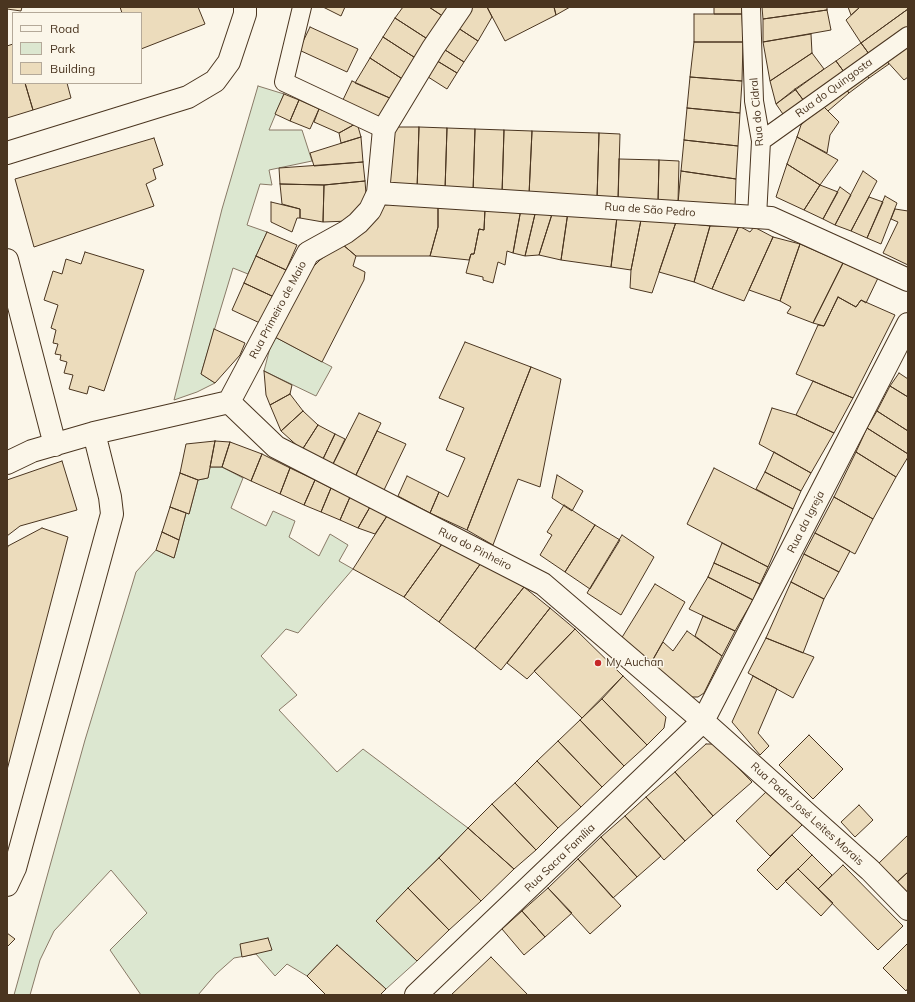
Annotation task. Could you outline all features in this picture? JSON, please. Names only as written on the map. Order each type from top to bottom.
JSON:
[{"type":"street","points":[[7,152],[188,97],[215,81],[229,62],[245,14],[245,7]]},
{"type":"street","points":[[302,7],[284,82],[384,129]]},
{"type":"street","name":"Rua Primeiro de Maio","points":[[229,402],[308,254],[346,232],[358,223],[370,210],[378,193],[384,129],[433,48],[461,7]]},
{"type":"street","name":"Rua do Cidral","points":[[751,7],[754,101],[761,141],[757,217]]},
{"type":"street","name":"Rua do Quingosta","points":[[761,141],[908,36]]},
{"type":"street","name":"Rua de São Pedro","points":[[378,193],[771,218],[908,280]]},
{"type":"street","points":[[7,260],[55,445]]},
{"type":"street","name":"Rua da Igreja","points":[[703,721],[908,324]]},
{"type":"street","points":[[7,463],[32,451],[94,433],[229,402]]},
{"type":"street","name":"Rua do Pinheiro","points":[[229,402],[276,447],[543,584],[703,721]]},
{"type":"street","points":[[7,885],[17,860],[112,514],[110,497],[94,433]]},
{"type":"street","name":"Rua Padre José Leites Morais","points":[[703,721],[870,870],[908,909]]},
{"type":"street","name":"Rua Sacra Família","points":[[416,995],[703,721]]},
{"type":"green space","points":[[258,86],[284,94],[269,130],[302,130],[312,161],[269,170],[272,185],[260,184],[247,225],[267,232],[248,274],[233,268],[201,374],[215,383],[197,392],[174,400],[222,209]]},
{"type":"green space","points":[[273,336],[332,367],[316,396],[264,371]]},
{"type":"green space","points":[[210,467],[222,467],[243,478],[231,508],[266,526],[273,511],[295,521],[289,537],[319,556],[330,534],[348,545],[339,561],[353,569],[298,633],[286,629],[261,656],[297,695],[279,710],[337,772],[363,749],[468,828],[376,921],[417,961],[386,989],[337,945],[307,976],[287,964],[275,976],[256,954],[234,958],[216,974],[198,995],[141,995],[110,950],[147,913],[111,870],[54,931],[40,960],[30,995],[14,995],[85,740],[136,572],[156,550],[174,558],[186,513],[189,514],[198,480],[208,478]]},
{"type":"building","points":[[7,7],[22,7],[21,11],[7,9]]},
{"type":"building","points":[[120,7],[198,7],[205,24],[142,49],[142,12],[122,12]]},
{"type":"building","points":[[323,7],[345,7],[341,16]]},
{"type":"building","points":[[403,7],[429,7],[444,17],[429,40],[395,18]]},
{"type":"building","points":[[429,7],[451,7],[444,17]]},
{"type":"building","points":[[470,7],[487,7],[492,17],[478,41],[455,26]]},
{"type":"building","points":[[487,7],[554,7],[556,15],[505,41]]},
{"type":"building","points":[[554,7],[570,7],[556,15]]},
{"type":"building","points":[[714,7],[742,7],[742,14],[714,14]]},
{"type":"building","points":[[762,7],[827,7],[827,10],[763,19]]},
{"type":"building","points":[[848,7],[860,7],[851,15]]},
{"type":"building","points":[[860,7],[908,7],[908,9],[861,43],[846,20]]},
{"type":"building","points":[[908,9],[908,33],[872,58],[861,43]]},
{"type":"building","points":[[827,10],[831,30],[763,42],[763,19]]},
{"type":"building","points":[[694,14],[742,14],[743,42],[694,42]]},
{"type":"building","points":[[395,18],[429,40],[417,59],[383,37]]},
{"type":"building","points":[[455,26],[478,41],[464,62],[442,48]]},
{"type":"building","points":[[310,27],[358,49],[347,72],[299,50]]},
{"type":"building","points":[[811,34],[812,53],[770,81],[763,42]]},
{"type":"building","points":[[383,37],[417,59],[404,80],[370,58]]},
{"type":"building","points":[[908,41],[908,77],[904,80],[884,58]]},
{"type":"building","points":[[694,42],[743,42],[742,81],[690,77]]},
{"type":"building","points":[[861,43],[872,58],[847,76],[836,61]]},
{"type":"building","points":[[12,44],[12,84],[25,84],[33,110],[7,118],[7,46]]},
{"type":"building","points":[[442,48],[464,62],[457,73],[434,59]]},
{"type":"building","points":[[812,53],[824,69],[776,104],[770,81]]},
{"type":"building","points":[[370,58],[404,80],[392,99],[355,83]]},
{"type":"building","points":[[884,58],[889,64],[869,78],[863,72]]},
{"type":"building","points":[[434,59],[457,73],[447,89],[425,75]]},
{"type":"building","points":[[836,61],[847,76],[807,105],[795,89]]},
{"type":"building","points":[[863,72],[869,78],[849,93],[844,87]]},
{"type":"building","points":[[690,77],[742,81],[740,113],[687,108]]},
{"type":"building","points":[[352,81],[392,99],[381,122],[341,104]]},
{"type":"building","points":[[25,84],[67,84],[71,98],[33,110]]},
{"type":"building","points":[[844,87],[849,93],[828,111],[822,105]]},
{"type":"building","points":[[795,89],[807,105],[787,120],[776,104]]},
{"type":"building","points":[[284,94],[299,100],[290,121],[275,114]]},
{"type":"building","points":[[299,100],[319,109],[310,129],[290,121]]},
{"type":"building","points":[[822,105],[839,122],[830,135],[827,153],[797,137],[801,125]]},
{"type":"building","points":[[687,108],[740,113],[738,146],[684,140]]},
{"type":"building","points":[[319,109],[357,123],[339,133],[314,122]]},
{"type":"building","points":[[357,123],[361,137],[341,143],[339,133]]},
{"type":"building","points":[[391,127],[419,127],[417,190],[389,189]]},
{"type":"building","points":[[419,127],[447,128],[445,190],[417,190]]},
{"type":"building","points":[[447,128],[475,129],[473,193],[445,190]]},
{"type":"building","points":[[475,129],[504,130],[502,194],[473,193]]},
{"type":"building","points":[[504,130],[532,131],[529,195],[502,194]]},
{"type":"building","points":[[532,131],[599,133],[597,199],[529,195]]},
{"type":"building","points":[[599,133],[620,134],[618,201],[597,199]]},
{"type":"building","points":[[361,137],[363,162],[314,166],[310,153]]},
{"type":"building","points":[[797,137],[838,160],[820,185],[787,164]]},
{"type":"building","points":[[154,138],[163,165],[153,169],[156,179],[146,184],[154,206],[34,247],[15,179]]},
{"type":"building","points":[[684,140],[738,146],[736,179],[681,171]]},
{"type":"building","points":[[619,159],[659,160],[658,203],[618,201]]},
{"type":"building","points":[[659,160],[679,161],[678,203],[658,203]]},
{"type":"building","points":[[363,162],[365,181],[324,185],[280,184],[279,168]]},
{"type":"building","points":[[787,164],[820,185],[804,210],[776,197]]},
{"type":"building","points":[[681,171],[736,179],[735,208],[678,203]]},
{"type":"building","points":[[863,171],[877,181],[851,231],[835,225]]},
{"type":"building","points":[[365,181],[366,194],[362,209],[350,221],[323,222],[324,185]]},
{"type":"building","points":[[280,184],[324,185],[323,222],[300,218],[300,209],[282,204]]},
{"type":"building","points":[[820,185],[838,192],[823,219],[804,210]]},
{"type":"building","points":[[840,187],[851,195],[835,225],[823,219]]},
{"type":"building","points":[[885,196],[897,203],[881,244],[867,238]]},
{"type":"building","points":[[869,197],[883,202],[867,238],[851,231]]},
{"type":"building","points":[[271,202],[300,209],[300,218],[297,218],[292,232],[271,222]]},
{"type":"building","points":[[381,202],[438,206],[438,227],[430,256],[356,256],[342,244]]},
{"type":"building","points":[[438,206],[485,209],[484,230],[479,229],[474,254],[471,254],[469,260],[430,256],[438,227]]},
{"type":"building","points":[[485,209],[521,209],[513,253],[507,251],[505,265],[498,262],[493,283],[483,280],[483,277],[466,273],[471,254],[474,254],[479,229],[484,230]]},
{"type":"building","points":[[521,209],[536,210],[525,256],[513,253]]},
{"type":"building","points":[[895,209],[908,211],[908,265],[883,253],[898,222],[891,219]]},
{"type":"building","points":[[536,210],[553,211],[539,255],[525,256]]},
{"type":"building","points":[[553,211],[568,212],[561,260],[539,255]]},
{"type":"building","points":[[568,212],[617,217],[611,267],[561,260]]},
{"type":"building","points":[[617,217],[641,220],[631,270],[611,267]]},
{"type":"building","points":[[641,220],[676,222],[652,293],[630,288],[631,270]]},
{"type":"building","points":[[676,222],[710,226],[694,282],[659,272]]},
{"type":"building","points":[[710,226],[739,226],[712,289],[694,282]]},
{"type":"building","points":[[739,226],[750,232],[754,227],[773,237],[744,301],[712,289]]},
{"type":"building","points":[[267,232],[297,245],[286,270],[256,256]]},
{"type":"building","points":[[773,237],[800,244],[780,301],[749,290]]},
{"type":"building","points":[[342,244],[356,256],[353,266],[365,272],[364,280],[322,362],[273,336],[306,274],[320,260]]},
{"type":"building","points":[[800,244],[843,263],[813,323],[787,313],[791,307],[780,301]]},
{"type":"building","points":[[85,252],[144,270],[104,391],[89,386],[87,394],[69,389],[73,375],[64,373],[67,362],[60,360],[61,355],[55,354],[58,344],[53,343],[56,330],[51,328],[58,305],[44,300],[53,271],[62,274],[66,259],[81,264]]},
{"type":"building","points":[[256,256],[286,270],[274,297],[244,283]]},
{"type":"building","points":[[843,263],[878,278],[866,303],[861,300],[856,307],[838,297],[824,326],[813,323]]},
{"type":"building","points":[[244,283],[274,297],[262,324],[232,310]]},
{"type":"building","points":[[838,297],[856,307],[861,300],[895,315],[853,398],[796,374],[818,325],[824,326]]},
{"type":"building","points":[[214,329],[245,343],[240,355],[215,383],[201,374]]},
{"type":"building","points":[[465,342],[531,367],[467,530],[430,513],[439,492],[448,497],[465,458],[446,450],[464,408],[439,398]]},
{"type":"building","points":[[531,367],[561,379],[540,487],[518,479],[493,545],[467,530]]},
{"type":"building","points":[[264,371],[292,385],[290,394],[270,405],[266,395]]},
{"type":"building","points":[[899,373],[908,379],[908,397],[890,386]]},
{"type":"building","points":[[813,381],[853,398],[834,433],[796,415]]},
{"type":"building","points":[[890,386],[908,397],[908,431],[877,411]]},
{"type":"building","points":[[290,394],[303,411],[281,431],[270,405]]},
{"type":"building","points":[[772,408],[796,415],[834,433],[811,473],[759,444]]},
{"type":"building","points":[[303,411],[318,425],[302,450],[281,431]]},
{"type":"building","points":[[877,411],[908,431],[908,454],[867,428]]},
{"type":"building","points":[[359,413],[381,423],[355,477],[332,466]]},
{"type":"building","points":[[318,425],[335,434],[322,461],[302,450]]},
{"type":"building","points":[[867,428],[908,454],[908,457],[896,477],[856,452]]},
{"type":"building","points":[[377,431],[406,444],[384,490],[355,477]]},
{"type":"building","points":[[335,434],[345,439],[332,466],[322,461]]},
{"type":"building","points":[[215,441],[208,478],[198,480],[180,473],[186,444]]},
{"type":"building","points":[[215,441],[230,442],[222,467],[210,467]]},
{"type":"building","points":[[230,442],[262,454],[251,481],[222,467]]},
{"type":"building","points":[[774,452],[811,473],[801,491],[765,472]]},
{"type":"building","points":[[856,452],[896,477],[873,519],[834,497]]},
{"type":"building","points":[[262,454],[290,468],[280,494],[251,481]]},
{"type":"building","points":[[62,461],[77,510],[20,526],[7,536],[7,480]]},
{"type":"building","points":[[290,468],[315,480],[304,505],[280,494]]},
{"type":"building","points":[[714,468],[793,509],[768,567],[687,524]]},
{"type":"building","points":[[765,472],[801,491],[793,509],[756,489]]},
{"type":"building","points":[[180,473],[198,480],[189,514],[170,507]]},
{"type":"building","points":[[557,475],[583,491],[572,511],[552,498]]},
{"type":"building","points":[[407,476],[439,492],[430,513],[398,496]]},
{"type":"building","points":[[315,480],[331,488],[321,512],[304,505]]},
{"type":"building","points":[[331,488],[350,497],[340,520],[321,512]]},
{"type":"building","points":[[350,497],[370,507],[358,528],[340,520]]},
{"type":"building","points":[[834,497],[873,519],[855,554],[815,533]]},
{"type":"building","points":[[564,505],[595,525],[565,572],[540,555],[552,535],[547,532]]},
{"type":"building","points":[[170,507],[186,513],[179,540],[162,532]]},
{"type":"building","points":[[370,507],[387,516],[375,534],[358,528]]},
{"type":"building","points":[[387,516],[442,544],[404,597],[353,569]]},
{"type":"building","points":[[595,525],[620,540],[590,589],[565,572]]},
{"type":"building","points":[[42,528],[68,537],[7,770],[7,550],[8,546]]},
{"type":"building","points":[[162,532],[179,540],[174,558],[156,550]]},
{"type":"building","points":[[815,533],[850,551],[839,572],[804,554]]},
{"type":"building","points":[[622,535],[654,557],[621,615],[587,593]]},
{"type":"building","points":[[722,543],[768,567],[760,584],[714,563]]},
{"type":"building","points":[[442,544],[481,563],[439,622],[404,597]]},
{"type":"building","points":[[804,554],[839,572],[824,599],[791,582]]},
{"type":"building","points":[[481,563],[524,587],[475,649],[439,622]]},
{"type":"building","points":[[714,563],[760,584],[753,600],[708,577]]},
{"type":"building","points":[[708,577],[753,600],[735,631],[689,609]]},
{"type":"building","points":[[791,582],[824,599],[803,653],[766,638]]},
{"type":"building","points":[[655,584],[685,602],[651,663],[621,639]]},
{"type":"building","points":[[524,587],[550,608],[501,670],[475,649]]},
{"type":"building","points":[[550,608],[575,629],[527,679],[507,663]]},
{"type":"building","points":[[703,616],[735,631],[722,656],[695,636]]},
{"type":"building","points":[[575,629],[623,676],[582,718],[534,671]]},
{"type":"building","points":[[687,631],[722,656],[704,693],[698,697],[691,697],[651,663],[663,642],[673,651]]},
{"type":"building","points":[[766,638],[814,657],[793,698],[748,673]]},
{"type":"building","points":[[623,676],[666,717],[664,728],[647,745],[602,699]]},
{"type":"building","points":[[753,676],[777,689],[758,733],[769,746],[760,755],[732,722]]},
{"type":"building","points":[[602,699],[647,745],[624,766],[580,720]]},
{"type":"building","points":[[580,720],[624,766],[602,787],[558,741]]},
{"type":"building","points":[[809,735],[843,769],[813,799],[779,765]]},
{"type":"building","points":[[558,741],[602,787],[581,807],[537,761]]},
{"type":"building","points":[[706,744],[715,744],[752,782],[713,816],[675,772]]},
{"type":"building","points":[[537,761],[581,807],[558,828],[515,783]]},
{"type":"building","points":[[675,772],[713,816],[685,841],[646,797]]},
{"type":"building","points":[[515,783],[558,828],[536,850],[492,804]]},
{"type":"building","points":[[768,790],[802,825],[770,856],[736,821]]},
{"type":"building","points":[[646,797],[685,841],[664,860],[625,816]]},
{"type":"building","points":[[492,804],[536,850],[514,869],[468,828]]},
{"type":"building","points":[[859,805],[873,820],[855,837],[841,822]]},
{"type":"building","points":[[625,816],[661,856],[637,877],[601,837]]},
{"type":"building","points":[[468,828],[514,869],[481,901],[439,858]]},
{"type":"building","points":[[792,835],[812,855],[777,890],[757,870]]},
{"type":"building","points":[[908,835],[908,872],[896,883],[878,864]]},
{"type":"building","points":[[601,837],[637,877],[613,898],[578,859]]},
{"type":"building","points":[[812,855],[832,875],[818,889],[798,869]]},
{"type":"building","points":[[439,858],[481,901],[449,930],[408,888]]},
{"type":"building","points":[[578,859],[621,906],[590,934],[548,888]]},
{"type":"building","points":[[843,865],[903,926],[878,950],[818,889]]},
{"type":"building","points":[[798,869],[833,903],[821,916],[785,881]]},
{"type":"building","points":[[908,872],[908,895],[896,883]]},
{"type":"building","points":[[408,888],[449,930],[417,961],[376,921]]},
{"type":"building","points":[[548,888],[572,913],[545,937],[522,911]]},
{"type":"building","points":[[522,911],[545,937],[524,955],[502,929]]},
{"type":"building","points":[[7,933],[15,939],[7,947]]},
{"type":"building","points":[[268,938],[272,950],[242,957],[240,944]]},
{"type":"building","points":[[908,943],[908,988],[906,991],[883,968]]},
{"type":"building","points":[[337,945],[386,989],[380,995],[326,995],[307,976]]},
{"type":"building","points":[[491,957],[528,995],[451,995]]},
{"type":"place","name":"My Auchan","points":[[598,663]]}]
